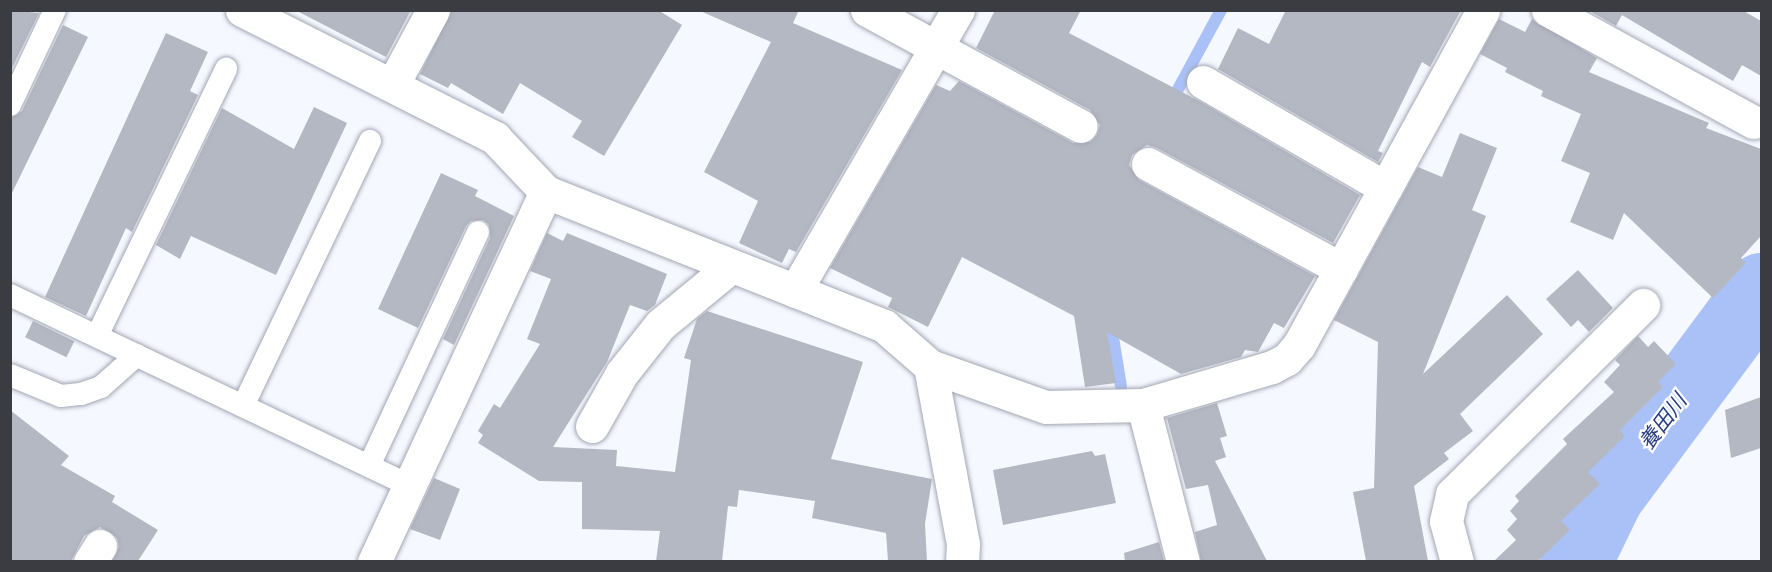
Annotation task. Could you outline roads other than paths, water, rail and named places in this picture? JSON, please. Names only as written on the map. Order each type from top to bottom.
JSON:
[{"type":"street","points":[[242,10],[393,84],[495,138],[546,192],[730,267],[884,326],[930,366],[1046,407],[1143,405],[1272,367],[1287,359],[1341,269],[1484,10]]},
{"type":"street","points":[[393,84],[433,10]]},
{"type":"street","points":[[867,10],[1081,126]]},
{"type":"street","points":[[795,291],[958,10]]},
{"type":"street","points":[[1548,10],[1753,122]]},
{"type":"street","points":[[1203,82],[1386,188]]},
{"type":"street","points":[[1148,164],[1341,269]]},
{"type":"street","points":[[374,561],[546,192]]},
{"type":"street","points":[[592,426],[622,373],[660,325],[730,267]]},
{"type":"street","points":[[1457,561],[1446,521],[1452,494],[1643,304]]},
{"type":"street","points":[[930,366],[963,544],[962,561]]},
{"type":"street","points":[[1143,405],[1183,561]]},
{"type":"lane","points":[[10,105],[55,10]]},
{"type":"lane","points":[[97,336],[226,69]]},
{"type":"lane","points":[[243,406],[370,141]]},
{"type":"lane","points":[[369,466],[478,232]]},
{"type":"lane","points":[[10,295],[409,485]]},
{"type":"lane","points":[[10,375],[61,396],[81,394],[101,387],[137,355]]},
{"type":"waterway","points":[[1170,104],[1221,10]]},
{"type":"waterway","name":"養田川","points":[[1576,562],[1608,496],[1762,289]]},
{"type":"waterway","points":[[1110,319],[1121,386]]}]
